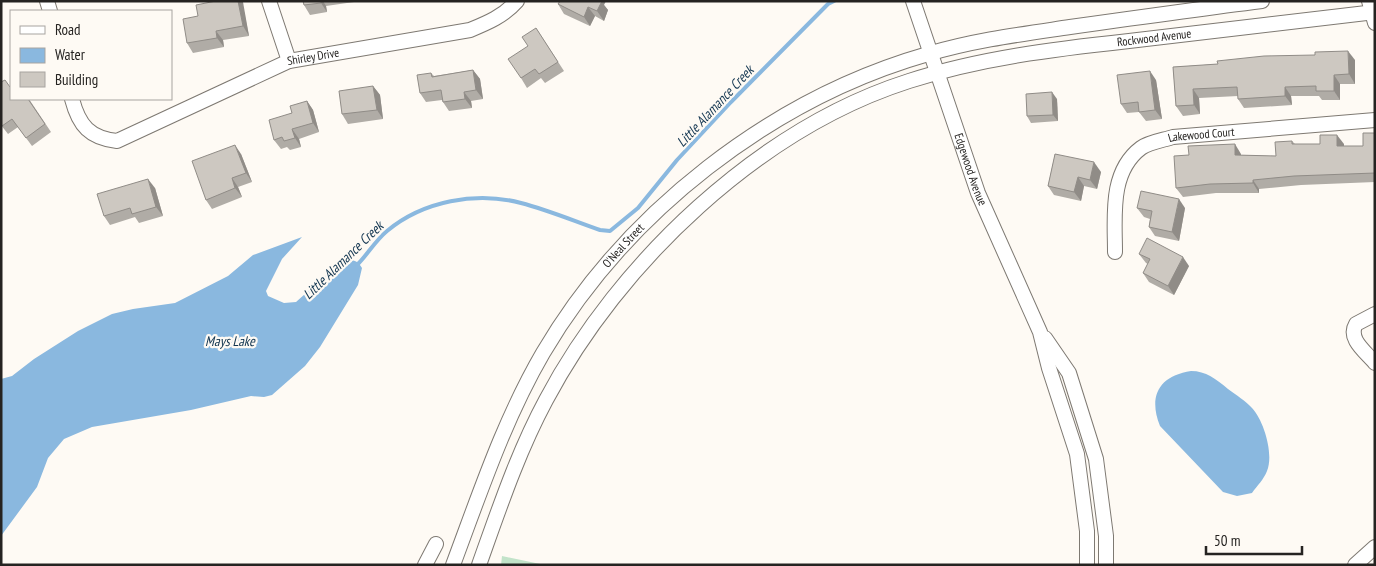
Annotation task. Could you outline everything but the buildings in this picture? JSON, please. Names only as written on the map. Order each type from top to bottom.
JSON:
[{"type":"street","points":[[269,1],[289,61]]},
{"type":"street","name":"Shirley Drive","points":[[72,100],[79,117],[92,135],[117,140],[289,61],[470,30],[491,21],[509,10],[517,1]]},
{"type":"street","name":"Edgewood Avenue","points":[[912,1],[978,193],[1040,332],[1049,368],[1077,454],[1087,531],[1087,558]]},
{"type":"street","name":"Rockwood Avenue","points":[[930,53],[1002,37],[1262,1]]},
{"type":"street","name":"Rockwood Avenue","points":[[936,73],[1032,52],[1373,12]]},
{"type":"street","name":"O'Neal Street","points":[[452,565],[501,435],[528,381],[570,313],[629,240],[706,169],[783,117],[838,88],[898,63],[930,53]]},
{"type":"street","name":"O'Neal Street","points":[[479,565],[528,434],[561,372],[595,320],[667,236],[709,199],[791,136],[857,101],[908,81],[936,73]]},
{"type":"street","name":"Lakewood Court","points":[[1115,252],[1115,204],[1120,178],[1125,165],[1142,147],[1173,137],[1375,120]]},
{"type":"street","points":[[1375,314],[1356,324],[1353,332],[1354,340],[1375,363]]},
{"type":"street","name":"Edgewood Avenue","points":[[1040,332],[1069,373],[1085,418],[1096,459],[1106,536],[1106,560]]},
{"type":"street","points":[[425,565],[436,544]]},
{"type":"street","points":[[1355,565],[1375,547]]},
{"type":"street","points":[[1087,558],[1106,560]]},
{"type":"green space","points":[[502,556],[545,565],[501,565]]},
{"type":"water","name":"Mays Lake","points":[[302,237],[282,259],[266,291],[268,296],[284,303],[296,302],[342,261],[354,260],[362,268],[358,285],[320,347],[305,366],[272,395],[264,397],[251,396],[191,410],[92,427],[64,439],[48,458],[37,487],[1,536],[1,379],[12,376],[34,359],[78,331],[112,314],[175,303],[228,276],[253,255]]},
{"type":"water","points":[[1191,371],[1211,376],[1244,400],[1250,405],[1264,429],[1267,438],[1269,464],[1264,477],[1252,493],[1237,496],[1223,492],[1160,426],[1155,405],[1159,389],[1171,377]]},
{"type":"waterway","name":"Little Alamance Creek","points":[[357,265],[383,235],[401,221],[417,212],[451,201],[486,198],[521,203],[600,230],[610,231],[638,208],[677,160],[731,102],[828,4],[834,1]]}]
